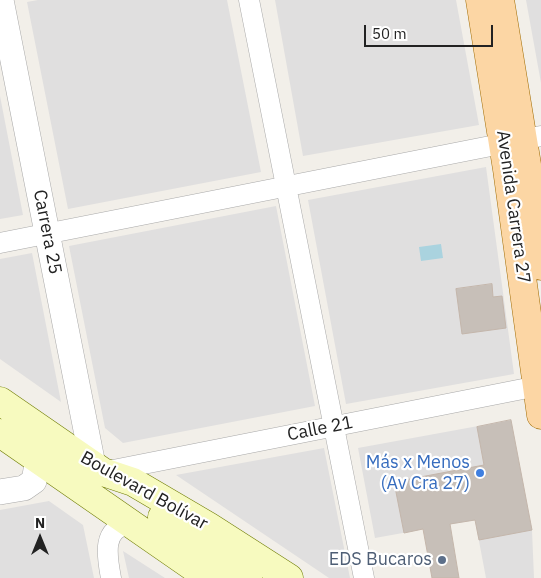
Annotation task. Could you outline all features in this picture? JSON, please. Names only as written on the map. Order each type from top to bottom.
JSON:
[{"type":"main road","name":"Avenida Carrera 27","points":[[480,0],[523,140],[541,415]]},
{"type":"main road","name":"Avenida Carrera 27","points":[[500,0],[529,177],[541,217]]},
{"type":"main road","points":[[529,177],[541,266]]},
{"type":"main road","name":"Boulevard Bolívar","points":[[0,401],[98,468],[132,482],[208,526],[289,578]]},
{"type":"main road","name":"Boulevard Bolívar","points":[[0,433],[209,578]]},
{"type":"main road","points":[[98,468],[248,578]]},
{"type":"street","name":"Carrera 25","points":[[1,0],[47,233],[98,468]]},
{"type":"street","points":[[249,0],[332,427],[364,578]]},
{"type":"street","points":[[0,243],[523,140]]},
{"type":"street","name":"Calle 21","points":[[98,468],[332,427],[538,386]]},
{"type":"street","points":[[0,492],[24,488],[34,482],[38,459]]},
{"type":"street","points":[[111,578],[107,556],[109,540],[116,528],[122,525],[131,525]]},
{"type":"shaded area","points":[[38,0],[227,0],[261,172],[68,209],[27,2]]},
{"type":"shaded area","points":[[275,0],[456,0],[479,125],[303,156]]},
{"type":"shaded area","points":[[526,0],[541,0],[541,83]]},
{"type":"shaded area","points":[[0,96],[23,215],[0,219]]},
{"type":"shaded area","points":[[486,167],[514,374],[346,404],[308,200]]},
{"type":"shaded area","points":[[276,206],[315,406],[123,443],[105,428],[69,246]]},
{"type":"shaded area","points":[[32,253],[61,402],[0,359],[0,259]]},
{"type":"shaded area","points":[[511,420],[532,530],[534,578],[486,578],[475,520],[375,538],[358,448]]},
{"type":"shaded area","points":[[324,448],[350,578],[329,578],[176,475]]},
{"type":"shaded area","points":[[49,501],[83,525],[94,578],[0,578],[0,510]]},
{"type":"shaded area","points":[[123,551],[165,578],[129,578]]},
{"type":"water","points":[[441,244],[443,258],[421,261],[419,247]]},
{"type":"building","points":[[492,284],[493,297],[502,296],[506,328],[462,334],[456,289]]},
{"type":"building","name":"Más x Menos (Av Cra 27)","points":[[511,420],[532,530],[479,540],[475,520],[450,524],[459,578],[432,578],[423,529],[404,533],[394,482],[484,465],[477,427]]},
{"type":"place","name":"Más x Menos (Av Cra 27)","points":[[480,473]]},
{"type":"place","name":"EDS Bucaros","points":[[442,560]]}]
